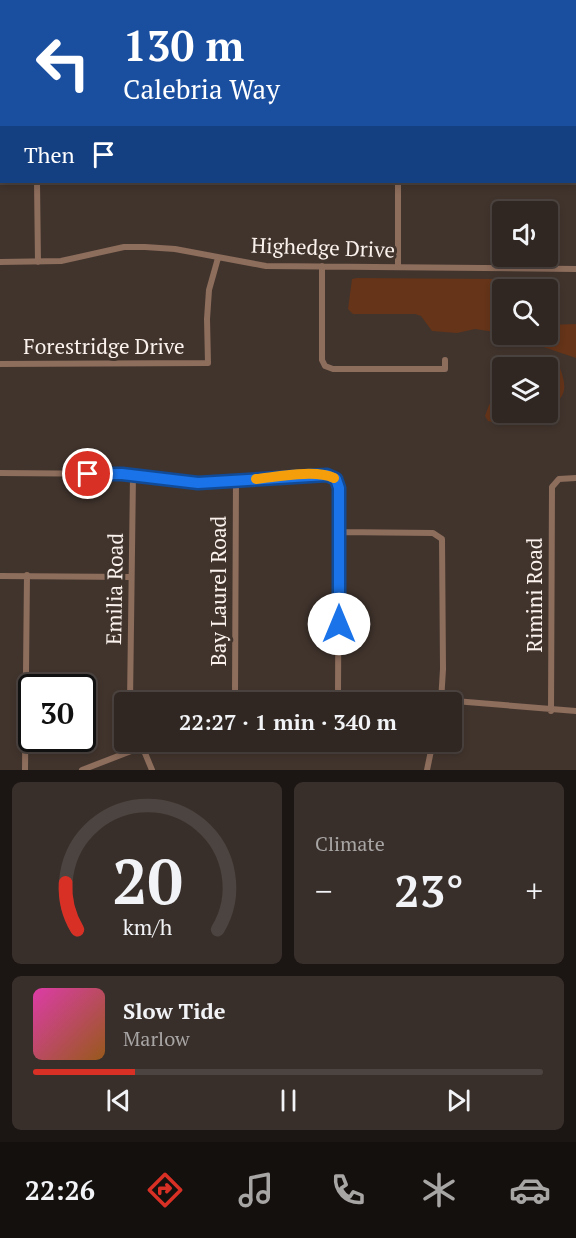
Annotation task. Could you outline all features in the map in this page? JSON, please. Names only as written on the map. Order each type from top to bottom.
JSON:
[{"type":"street","points":[[37,183],[38,262]]},
{"type":"street","points":[[398,183],[398,267]]},
{"type":"street","name":"Highedge Drive","points":[[0,262],[61,261],[124,247],[175,249],[266,266],[576,268]]},
{"type":"street","name":"Forestridge Drive","points":[[0,364],[208,363],[209,290],[218,258]]},
{"type":"street","points":[[322,266],[322,360],[325,366],[333,369],[445,369],[445,360]]},
{"type":"street","points":[[0,473],[133,475],[187,483],[305,475],[327,475],[336,479],[339,488],[338,692]]},
{"type":"street","name":"Emilia Road","points":[[130,692],[133,475]]},
{"type":"street","name":"Rimini Road","points":[[551,711],[552,487],[556,480],[576,478]]},
{"type":"street","name":"Bay Laurel Road","points":[[235,692],[236,480]]},
{"type":"street","points":[[339,532],[433,533],[440,536],[444,543],[442,692]]},
{"type":"street","points":[[25,770],[27,575]]},
{"type":"street","points":[[0,576],[131,577]]},
{"type":"street","points":[[462,703],[576,711]]},
{"type":"street","points":[[82,770],[123,752]]},
{"type":"street","points":[[144,752],[152,770]]},
{"type":"street","points":[[427,770],[431,752]]},
{"type":"shaded area","points":[[357,278],[499,279],[492,279],[492,332],[475,329],[457,333],[432,331],[421,316],[415,314],[353,314],[348,309],[352,279]]},
{"type":"shaded area","points":[[576,324],[576,358],[538,345],[558,345],[558,325]]},
{"type":"shaded area","points":[[558,367],[564,381],[564,391],[559,400]]},
{"type":"shaded area","points":[[492,402],[492,422],[488,421],[485,416]]},
{"type":"shaded area","points":[[497,423],[523,423],[506,425]]},
{"type":"slow traffic","points":[[256,479],[305,475],[327,475],[334,478]]},
{"type":"route","points":[[88,474],[122,474],[198,483],[305,475],[327,475],[336,479],[339,488],[339,624]]}]
